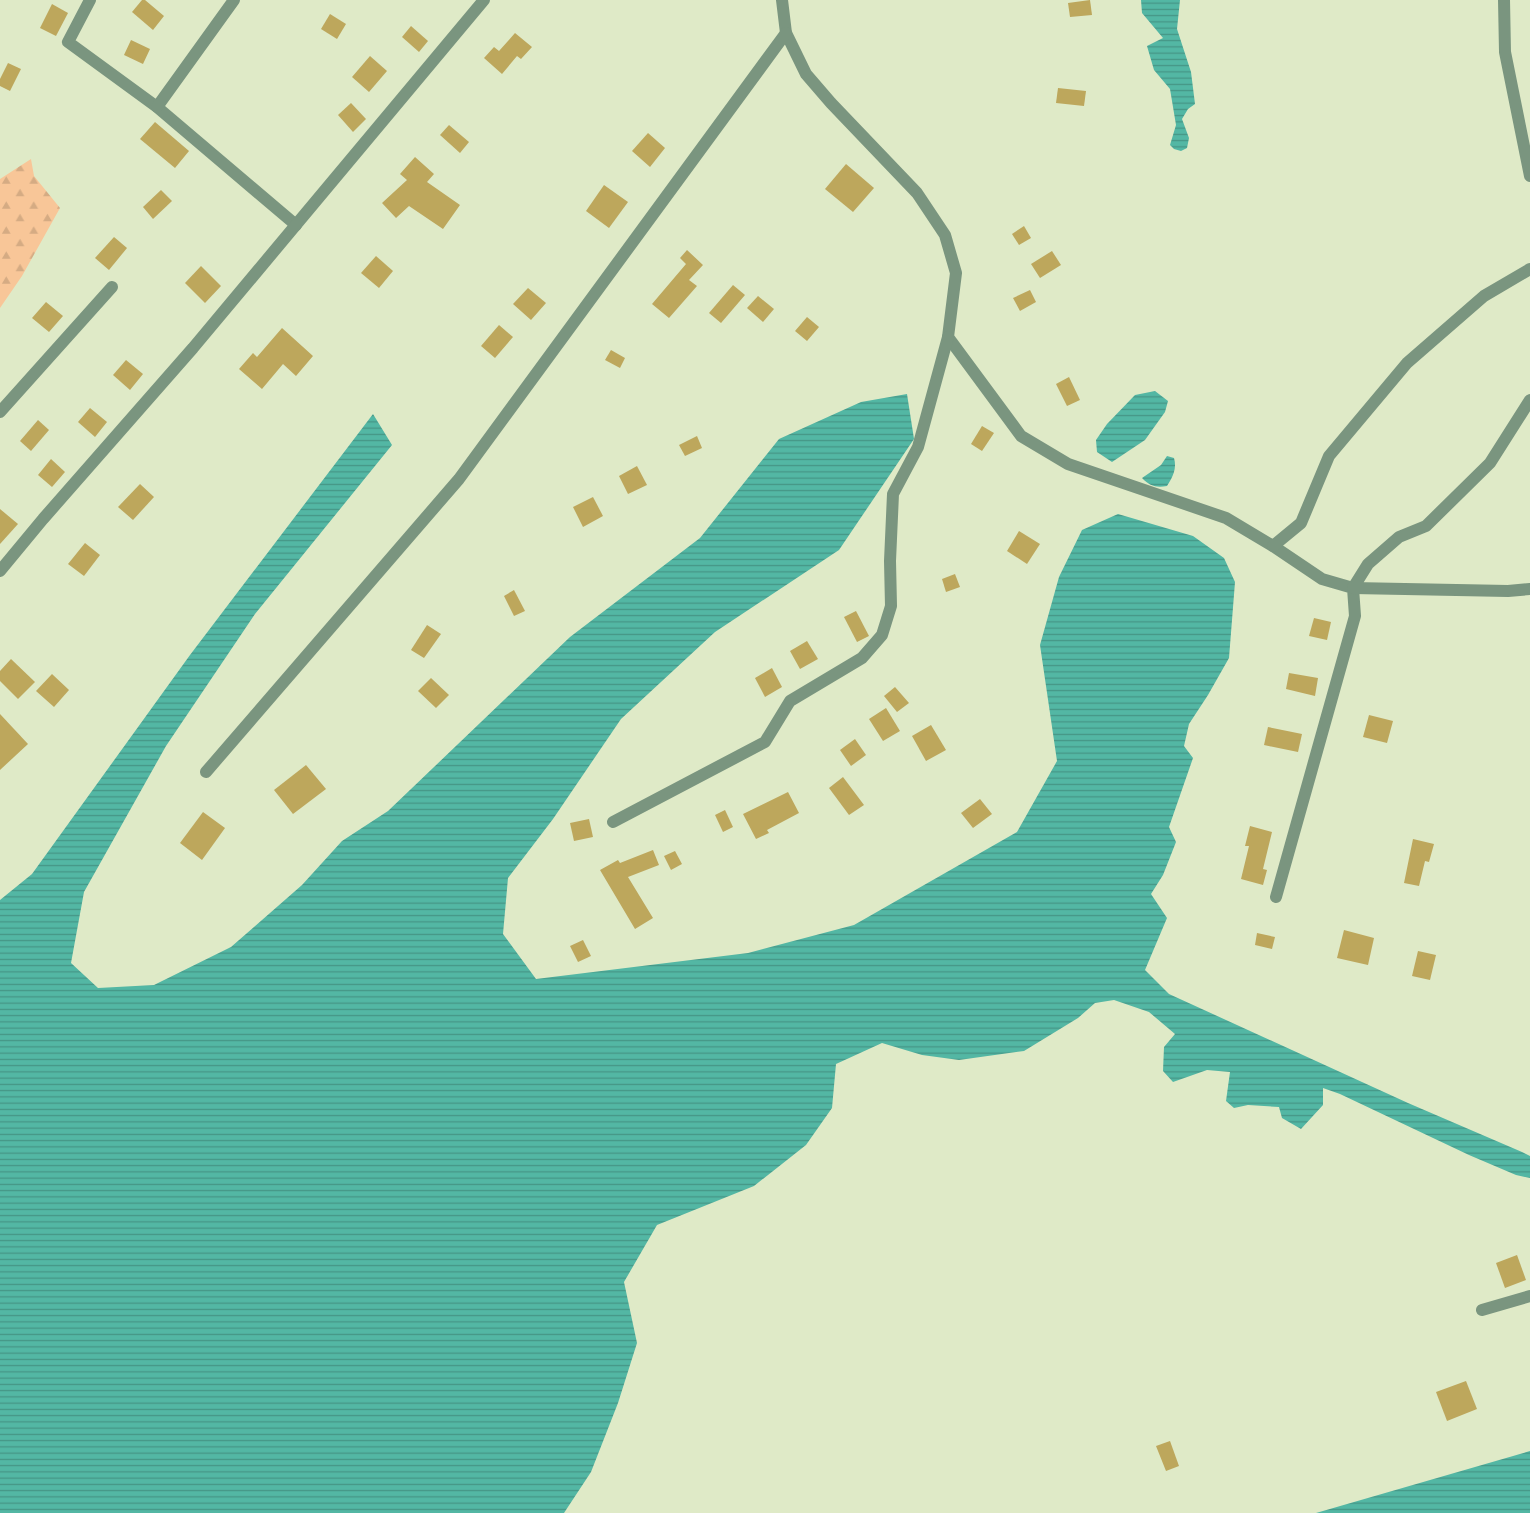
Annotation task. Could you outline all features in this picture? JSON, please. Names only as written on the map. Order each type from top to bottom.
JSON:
[{"type":"street","points":[[90,0],[68,42],[157,107],[296,225]]},
{"type":"street","points":[[157,107],[234,0]]},
{"type":"street","points":[[0,571],[43,519],[194,348],[484,0]]},
{"type":"street","points":[[613,822],[765,742],[790,701],[862,658],[882,635],[891,606],[890,561],[893,494],[918,447],[948,336],[956,272],[945,235],[917,193],[831,104],[806,74],[786,33],[782,0]]},
{"type":"street","points":[[1504,0],[1505,52],[1530,176]]},
{"type":"street","points":[[206,772],[460,479],[786,33]]},
{"type":"street","points":[[1273,546],[1300,522],[1329,456],[1407,363],[1484,296],[1530,269]]},
{"type":"street","points":[[0,412],[112,287]]},
{"type":"street","points":[[948,336],[1021,436],[1068,464],[1226,518],[1273,546],[1322,580],[1353,588],[1508,591],[1530,589]]},
{"type":"street","points":[[1276,897],[1356,616],[1353,588],[1368,564],[1399,537],[1426,526],[1490,463],[1530,400]]},
{"type":"street","points":[[1482,1310],[1530,1296]]},
{"type":"green space","points":[[31,159],[34,176],[60,208],[22,276],[0,308],[0,179]]},
{"type":"water","points":[[1141,0],[1180,0],[1177,29],[1191,72],[1195,104],[1188,109],[1182,119],[1189,138],[1187,148],[1181,151],[1174,149],[1170,145],[1176,125],[1170,89],[1154,70],[1147,46],[1163,38],[1142,13]]},
{"type":"water","points":[[1155,391],[1168,401],[1165,412],[1145,440],[1112,462],[1097,452],[1096,440],[1107,424],[1135,395]]},
{"type":"water","points":[[907,394],[914,439],[839,550],[715,632],[621,719],[553,819],[508,878],[503,934],[536,979],[748,953],[854,925],[1017,832],[1057,761],[1040,645],[1059,577],[1082,530],[1118,514],[1193,536],[1224,558],[1235,582],[1229,658],[1189,724],[1184,746],[1193,758],[1169,827],[1176,842],[1163,875],[1151,894],[1167,918],[1145,970],[1169,994],[1408,1103],[1530,1156],[1530,1178],[1516,1175],[1469,1155],[1340,1094],[1323,1088],[1323,1105],[1301,1129],[1282,1118],[1279,1107],[1248,1105],[1234,1108],[1226,1101],[1230,1072],[1207,1070],[1173,1082],[1163,1071],[1164,1047],[1175,1034],[1149,1012],[1114,1000],[1095,1003],[1078,1018],[1024,1051],[959,1060],[922,1055],[882,1043],[836,1064],[832,1108],[806,1145],[754,1186],[657,1225],[624,1282],[637,1343],[618,1403],[591,1472],[564,1513],[0,1513],[0,900],[32,874],[190,655],[373,414],[392,445],[255,614],[166,746],[84,892],[71,963],[98,988],[154,985],[231,947],[302,885],[342,841],[388,811],[570,637],[700,538],[779,439],[861,402]]},
{"type":"water","points":[[1167,456],[1174,458],[1175,469],[1167,486],[1153,486],[1142,478],[1161,465]]},
{"type":"water","points":[[1530,1451],[1530,1513],[1316,1513]]},
{"type":"building","points":[[142,0],[145,0],[164,16],[153,30],[132,12]]},
{"type":"building","points":[[1090,0],[1092,15],[1070,17],[1068,3]]},
{"type":"building","points":[[52,4],[68,13],[56,36],[40,28]]},
{"type":"building","points":[[330,14],[346,24],[337,39],[321,29]]},
{"type":"building","points":[[411,26],[428,41],[419,52],[402,37]]},
{"type":"building","points":[[515,33],[532,47],[521,59],[517,56],[502,74],[484,58],[494,47],[499,51]]},
{"type":"building","points":[[131,40],[150,49],[143,64],[124,55]]},
{"type":"building","points":[[370,56],[387,71],[369,92],[352,77]]},
{"type":"building","points":[[8,63],[21,69],[10,91],[0,86],[0,79]]},
{"type":"building","points":[[1058,88],[1086,91],[1084,106],[1056,103]]},
{"type":"building","points":[[351,103],[366,119],[353,132],[338,115]]},
{"type":"building","points":[[155,122],[189,151],[175,168],[140,139]]},
{"type":"building","points":[[449,125],[469,142],[460,153],[440,135]]},
{"type":"building","points":[[648,133],[665,148],[650,167],[632,151]]},
{"type":"building","points":[[415,157],[434,174],[427,182],[460,205],[443,229],[409,206],[396,218],[382,203],[407,180],[400,174]]},
{"type":"building","points":[[846,164],[874,188],[853,212],[825,189]]},
{"type":"building","points":[[604,185],[628,202],[609,228],[586,211]]},
{"type":"building","points":[[161,190],[172,201],[153,219],[143,207]]},
{"type":"building","points":[[1024,226],[1031,238],[1019,245],[1012,234]]},
{"type":"building","points":[[114,237],[127,248],[109,270],[95,258]]},
{"type":"building","points":[[687,250],[703,265],[689,280],[697,286],[669,318],[652,304],[686,264],[680,258]]},
{"type":"building","points":[[1052,251],[1061,265],[1040,278],[1031,264]]},
{"type":"building","points":[[376,256],[393,271],[379,288],[361,273]]},
{"type":"building","points":[[201,266],[221,286],[205,303],[185,283]]},
{"type":"building","points":[[733,285],[745,295],[721,323],[709,313]]},
{"type":"building","points":[[528,288],[546,303],[531,320],[513,304]]},
{"type":"building","points":[[1030,290],[1036,302],[1020,311],[1013,298]]},
{"type":"building","points":[[758,296],[774,309],[763,322],[747,308]]},
{"type":"building","points":[[46,302],[63,316],[49,332],[32,318]]},
{"type":"building","points":[[807,317],[819,327],[807,341],[795,331]]},
{"type":"building","points":[[499,325],[513,337],[495,358],[481,346]]},
{"type":"building","points":[[282,328],[313,356],[296,376],[283,364],[262,389],[239,369],[253,353],[257,357]]},
{"type":"building","points":[[611,350],[625,358],[620,368],[605,360]]},
{"type":"building","points":[[126,360],[143,374],[130,390],[113,375]]},
{"type":"building","points":[[1069,377],[1080,400],[1067,406],[1056,384]]},
{"type":"building","points":[[90,408],[107,422],[95,437],[78,422]]},
{"type":"building","points":[[38,420],[49,430],[31,451],[20,441]]},
{"type":"building","points":[[982,426],[994,433],[982,451],[971,444]]},
{"type":"building","points":[[697,436],[702,448],[685,456],[679,445]]},
{"type":"building","points":[[51,459],[65,472],[52,487],[38,475]]},
{"type":"building","points":[[637,466],[647,485],[628,494],[619,476]]},
{"type":"building","points":[[140,484],[154,497],[133,520],[118,507]]},
{"type":"building","points":[[593,497],[603,516],[583,527],[573,507]]},
{"type":"building","points":[[0,509],[18,524],[0,544]]},
{"type":"building","points":[[1019,531],[1040,544],[1027,564],[1007,551]]},
{"type":"building","points":[[85,543],[100,555],[84,576],[68,564]]},
{"type":"building","points":[[955,574],[960,587],[946,592],[942,579]]},
{"type":"building","points":[[514,590],[525,611],[514,616],[504,596]]},
{"type":"building","points":[[856,611],[869,636],[857,642],[844,617]]},
{"type":"building","points":[[1314,618],[1331,622],[1327,640],[1309,636]]},
{"type":"building","points":[[427,625],[441,634],[424,658],[411,650]]},
{"type":"building","points":[[807,641],[818,659],[800,669],[790,651]]},
{"type":"building","points":[[11,659],[35,682],[18,699],[0,681],[0,671]]},
{"type":"building","points":[[772,668],[782,687],[765,697],[755,678]]},
{"type":"building","points":[[1289,673],[1318,678],[1315,696],[1286,689]]},
{"type":"building","points":[[52,674],[69,690],[54,707],[36,691]]},
{"type":"building","points":[[431,678],[449,695],[436,708],[418,691]]},
{"type":"building","points":[[895,687],[909,703],[897,712],[884,696]]},
{"type":"building","points":[[886,708],[900,731],[883,741],[869,719]]},
{"type":"building","points":[[0,714],[28,744],[0,770]]},
{"type":"building","points":[[1369,715],[1393,721],[1387,743],[1363,737]]},
{"type":"building","points":[[931,725],[946,750],[926,761],[912,736]]},
{"type":"building","points":[[1268,727],[1302,734],[1298,752],[1264,745]]},
{"type":"building","points":[[855,739],[866,755],[851,766],[840,750]]},
{"type":"building","points":[[306,765],[326,789],[293,814],[274,790]]},
{"type":"building","points":[[843,777],[864,805],[849,815],[829,788]]},
{"type":"building","points":[[788,792],[799,813],[767,830],[769,833],[756,839],[743,814]]},
{"type":"building","points":[[980,799],[992,814],[973,828],[961,813]]},
{"type":"building","points":[[725,810],[733,827],[723,832],[715,815]]},
{"type":"building","points":[[203,812],[225,828],[202,860],[180,843]]},
{"type":"building","points":[[589,819],[593,837],[574,841],[570,823]]},
{"type":"building","points":[[1250,826],[1272,832],[1263,869],[1267,870],[1263,885],[1241,879],[1249,846],[1245,846]]},
{"type":"building","points":[[1413,839],[1434,844],[1429,862],[1425,861],[1419,886],[1404,883]]},
{"type":"building","points":[[653,850],[659,865],[628,877],[653,918],[635,929],[600,870],[618,860],[620,863]]},
{"type":"building","points":[[675,851],[682,864],[671,870],[664,856]]},
{"type":"building","points":[[1344,930],[1374,938],[1368,965],[1337,958]]},
{"type":"building","points":[[1257,933],[1275,937],[1272,949],[1255,945]]},
{"type":"building","points":[[583,940],[591,956],[578,962],[570,946]]},
{"type":"building","points":[[1418,951],[1436,955],[1430,980],[1412,976]]},
{"type":"building","points":[[1517,1255],[1526,1280],[1505,1288],[1496,1263]]},
{"type":"building","points":[[1466,1381],[1477,1409],[1447,1421],[1436,1392]]},
{"type":"building","points":[[1170,1441],[1179,1466],[1166,1471],[1156,1446]]}]
